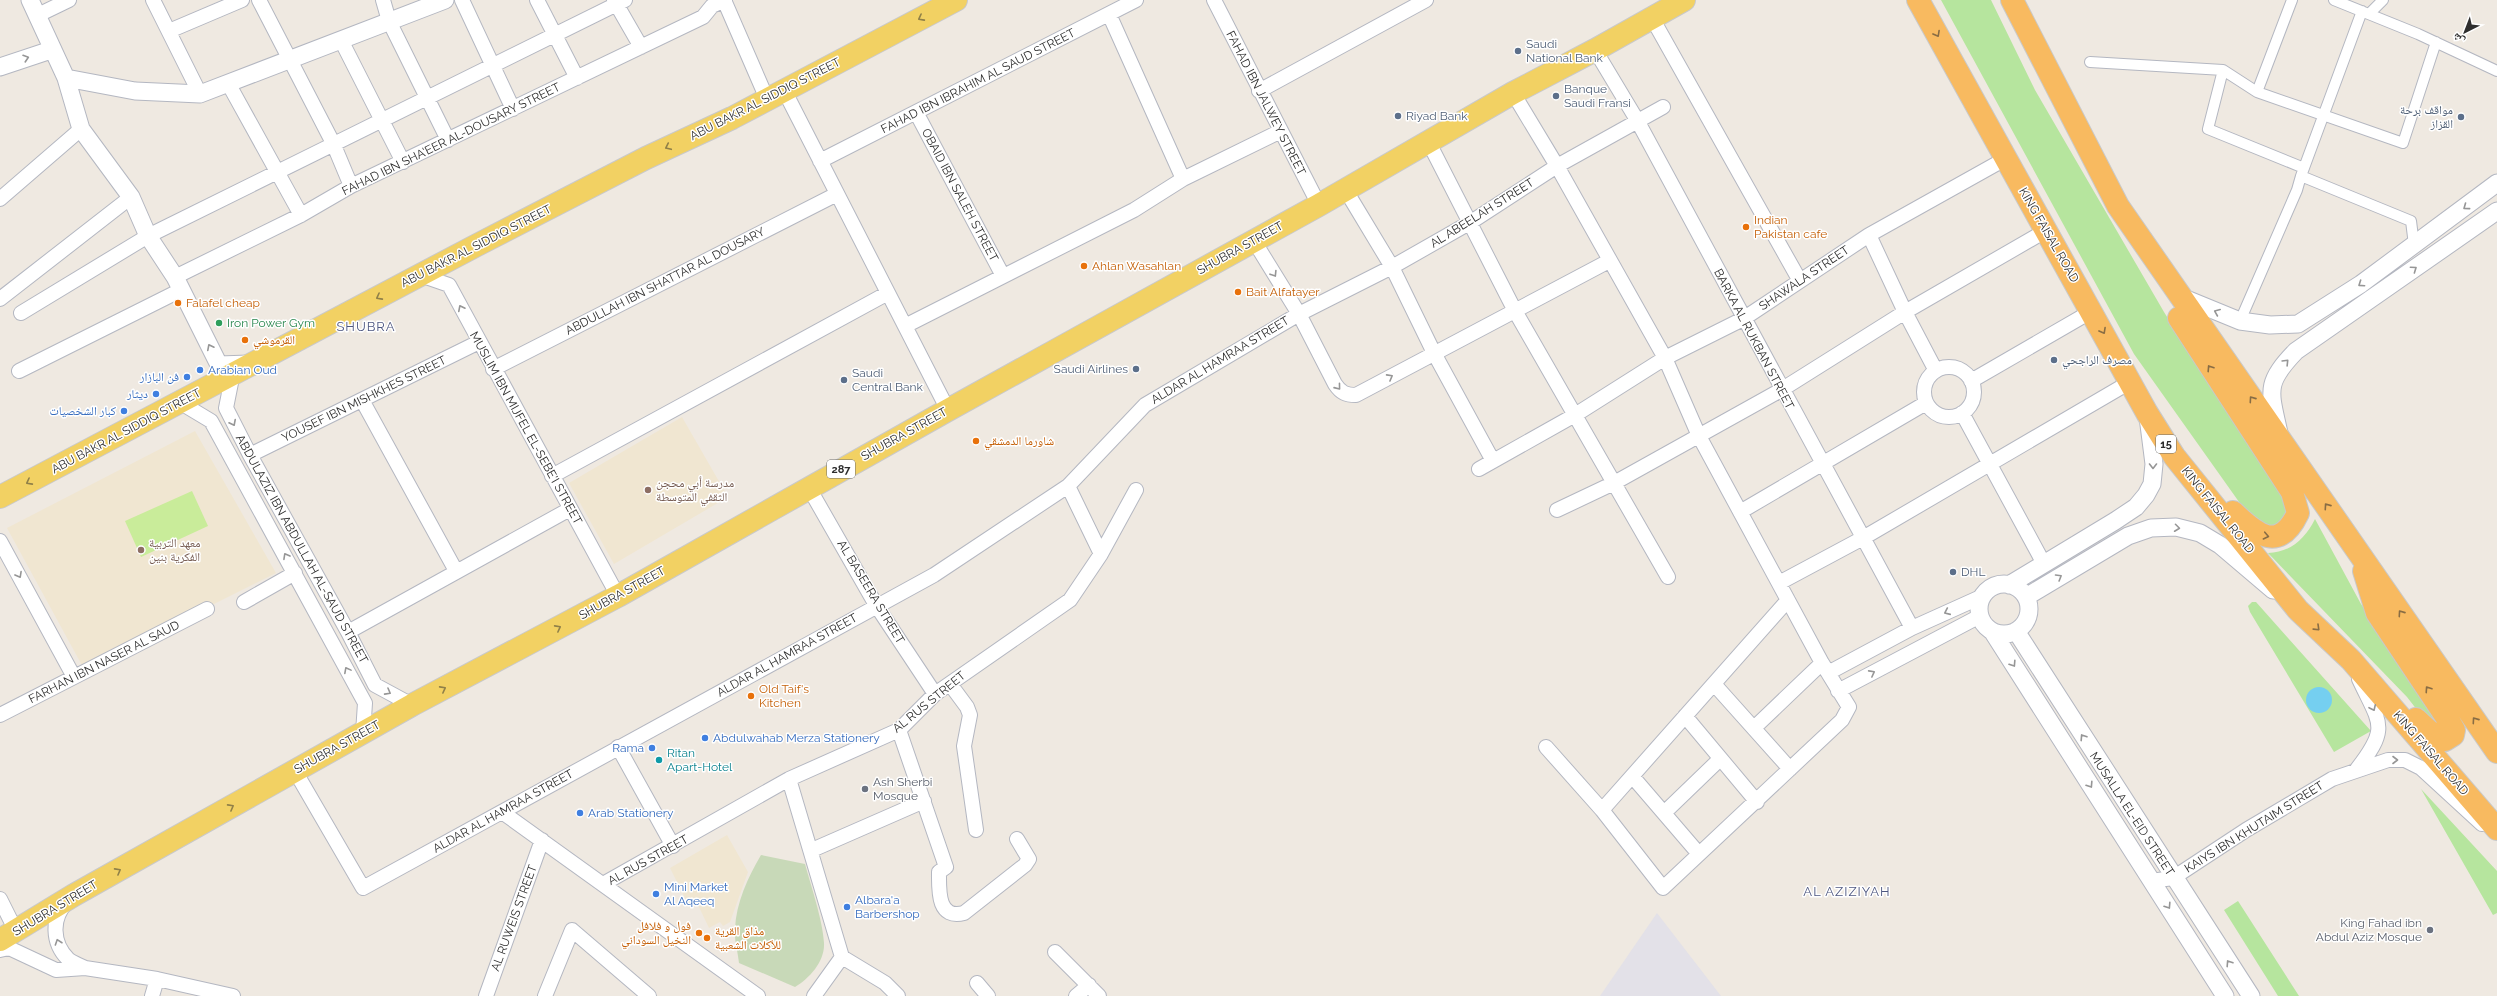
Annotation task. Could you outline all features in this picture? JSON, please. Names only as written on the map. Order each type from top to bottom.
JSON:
[{"type":"highway","points":[[2012,0],[2118,206],[2187,333],[2292,492],[2298,513],[2293,524],[2280,536],[2268,538],[2253,531],[2174,456]]},
{"type":"highway","name":"KING FAISAL ROAD","points":[[1918,3],[2004,158],[2047,230],[2147,413],[2174,456],[2298,610],[2351,660],[2497,829]]},
{"type":"highway","points":[[2118,206],[2179,296],[2497,752]]},
{"type":"highway","points":[[2357,550],[2377,613],[2449,721],[2454,730],[2453,736],[2445,740],[2440,739],[2366,677]]},
{"type":"main road","name":"ABU BAKR AL SIDDIQ STREET","points":[[0,497],[181,403],[242,368],[420,275],[646,158],[776,95],[956,0]]},
{"type":"main road","name":"SHUBRA STREET","points":[[8,936],[74,895],[412,705],[618,596],[948,410],[1319,205],[1513,93],[1596,50],[1684,0]]},
{"type":"street","points":[[30,0],[66,78],[81,129],[131,197],[148,236],[178,283],[219,365],[242,368]]},
{"type":"street","points":[[38,15],[69,0]]},
{"type":"street","points":[[153,0],[200,94]]},
{"type":"street","points":[[169,31],[242,0]]},
{"type":"street","points":[[259,0],[333,143],[352,186]]},
{"type":"street","points":[[383,0],[389,21],[448,140]]},
{"type":"street","points":[[66,78],[135,91],[200,94],[289,58],[445,0]]},
{"type":"street","points":[[462,0],[494,65],[513,109]]},
{"type":"street","points":[[537,0],[577,78]]},
{"type":"street","name":"FAHAD IBN IBRAHIM AL SAUD STREET","points":[[820,161],[917,114],[1136,0]]},
{"type":"street","name":"FAHAD IBN JALWEY STREET","points":[[1214,0],[1259,91],[1319,205]]},
{"type":"street","points":[[1259,91],[1426,0]]},
{"type":"street","points":[[2257,92],[2292,0]]},
{"type":"street","points":[[2334,0],[2436,42],[2497,71]]},
{"type":"street","points":[[2240,321],[2297,190],[2366,13],[2383,0]]},
{"type":"street","points":[[21,313],[148,236],[278,172],[333,143],[556,35],[619,2],[641,47]]},
{"type":"street","points":[[718,2],[776,95],[820,161],[948,410]]},
{"type":"street","name":"FAHAD IBN SHA'EER AL-DOUSARY STREET","points":[[19,371],[352,186],[703,17],[718,2]]},
{"type":"street","points":[[1109,14],[1183,178]]},
{"type":"street","points":[[1652,18],[1800,281]]},
{"type":"street","points":[[340,40],[403,162]]},
{"type":"street","points":[[2090,62],[2223,70],[2257,92],[2402,143],[2436,42]]},
{"type":"street","points":[[0,67],[52,50]]},
{"type":"street","name":"BARKA AL RUKBAN STREET","points":[[1596,50],[1637,120],[1743,319],[1912,628]]},
{"type":"street","points":[[2223,70],[2208,129],[2411,221],[2414,245]]},
{"type":"street","points":[[228,83],[301,215]]},
{"type":"street","points":[[1513,93],[1557,166],[1665,358],[1699,436],[1825,668],[1849,707],[1848,712],[1842,720],[1663,888],[1602,810],[1546,747]]},
{"type":"street","name":"AL ABEELAH STREET","points":[[1299,314],[1392,267],[1471,222],[1557,166],[1663,106]]},
{"type":"street","name":"OBAID IBN SALEH STREET","points":[[917,114],[1002,276]]},
{"type":"street","points":[[0,199],[81,129]]},
{"type":"street","points":[[905,326],[1134,210],[1183,178],[1281,132]]},
{"type":"street","points":[[1428,142],[1471,222],[1515,311],[1668,577]]},
{"type":"street","name":"SHAWALA STREET","points":[[1479,469],[1575,415],[1665,358],[1743,319],[1869,235],[2004,158]]},
{"type":"street","points":[[2179,296],[2240,321],[2270,325],[2298,324],[2361,284],[2497,183]]},
{"type":"street","points":[[1345,189],[1392,267],[1434,353],[1493,461]]},
{"type":"street","name":"ABDULLAH IBN SHATTAR AL DOUSARY","points":[[493,369],[837,194]]},
{"type":"street","points":[[0,299],[131,197]]},
{"type":"street","points":[[2279,438],[2272,384],[2281,366],[2296,351],[2497,211]]},
{"type":"street","points":[[1557,510],[1614,483],[1782,390],[1905,312],[2047,230]]},
{"type":"street","points":[[1869,235],[1905,312],[1936,371]]},
{"type":"street","points":[[1254,241],[1299,314],[1339,391],[1347,395],[1356,395],[1610,261]]},
{"type":"street","name":"MUSLIM IBN MIJFEL EL-SEBE'I STREET","points":[[420,275],[449,285],[493,369],[618,596]]},
{"type":"street","points":[[552,476],[888,293]]},
{"type":"street","points":[[1971,381],[2092,311]]},
{"type":"street","name":"ALDAR AL HAMRAA STREET","points":[[295,771],[363,888],[876,605],[934,575],[1068,486],[1145,405],[1299,314]]},
{"type":"street","name":"YOUSEF IBN MISHKHES STREET","points":[[250,455],[479,342]]},
{"type":"street","name":"ABDULAZIZ IBN ABDULLAH AL-SAUD STREET","points":[[242,368],[226,408],[250,455],[348,632],[375,684],[412,705]]},
{"type":"street","points":[[1954,368],[1960,370],[1971,381],[1974,395],[1972,402],[1962,413],[1954,416],[1938,415],[1926,403],[1924,388],[1927,380],[1936,371],[1954,368]]},
{"type":"street","points":[[1779,583],[1862,538],[1988,463],[2130,382]]},
{"type":"street","points":[[362,400],[456,571]]},
{"type":"street","name":"ABDULAZIZ IBN ABDULLAH AL-SAUD STREET","points":[[181,403],[212,421],[365,703],[363,733]]},
{"type":"street","points":[[1740,512],[1823,465],[1926,403]]},
{"type":"street","points":[[1962,413],[2043,562]]},
{"type":"street","points":[[2009,585],[2043,562],[2115,521],[2136,507],[2146,495],[2152,484],[2154,464],[2147,413]]},
{"type":"street","points":[[1068,486],[1101,554]]},
{"type":"street","name":"AL BASEERA STREET","points":[[809,488],[876,605],[935,694]]},
{"type":"street","name":"AL RUS STREET","points":[[603,884],[673,846],[789,779],[899,730],[935,694],[1070,600],[1101,554],[1136,490]]},
{"type":"street","points":[[348,632],[570,509]]},
{"type":"street","points":[[2026,597],[2128,536],[2151,528],[2176,527],[2200,533],[2220,545],[2298,610]]},
{"type":"street","points":[[0,541],[74,677]]},
{"type":"street","points":[[244,602],[295,573]]},
{"type":"street","points":[[1755,727],[1825,668],[1983,596],[1994,586],[2009,585],[2022,591],[2026,597],[2029,612],[2027,620],[2016,631],[2004,634],[1992,631],[1980,616],[1980,602],[1983,596]]},
{"type":"street","points":[[1602,810],[1788,600]]},
{"type":"street","name":"FARHAN IBN NASER AL SAUD","points":[[0,715],[207,609]]},
{"type":"street","points":[[1838,691],[1980,616]]},
{"type":"street","name":"MUSALLA EL-EID STREET","points":[[1992,631],[2225,996]]},
{"type":"street","name":"MUSALLA EL-EID STREET","points":[[2016,631],[2173,878],[2251,996]]},
{"type":"street","points":[[2351,660],[2378,720],[2379,732],[2376,743],[2357,769]]},
{"type":"street","points":[[950,684],[967,707],[970,715],[964,746],[976,830]]},
{"type":"street","points":[[1714,684],[1755,727],[1790,769]]},
{"type":"street","points":[[1685,716],[1756,802]]},
{"type":"street","points":[[899,730],[946,867],[939,872],[939,896],[948,912],[956,915],[964,913],[1025,865],[1029,859],[1017,839]]},
{"type":"street","points":[[618,747],[673,846]]},
{"type":"street","points":[[1664,813],[1720,759]]},
{"type":"street","name":"KAIYS IBN KHUTAIM STREET","points":[[2151,881],[2173,878],[2301,796],[2332,779],[2357,769],[2388,760],[2405,760],[2421,768],[2454,800],[2497,836]]},
{"type":"street","points":[[1632,776],[1699,854]]},
{"type":"street","points":[[789,779],[812,850],[842,957],[885,983],[898,996]]},
{"type":"street","points":[[812,850],[924,801]]},
{"type":"street","points":[[502,812],[754,995]]},
{"type":"street","name":"AL RUWEIS STREET","points":[[486,996],[542,840]]},
{"type":"street","points":[[74,895],[60,908],[55,926],[56,938],[58,944],[69,959],[85,968]]},
{"type":"street","points":[[0,899],[8,936]]},
{"type":"street","points":[[545,996],[572,930],[649,996]]},
{"type":"street","points":[[0,950],[9,948],[56,970],[85,968],[157,979],[233,996]]},
{"type":"street","points":[[1055,952],[1099,996]]},
{"type":"street","points":[[814,996],[842,957]]},
{"type":"street","points":[[152,996],[157,979]]},
{"type":"street","points":[[977,983],[988,996]]},
{"type":"street","points":[[1076,996],[1088,985]]},
{"type":"shaded area","name":"مدرسة أبي محجن الثقفي المتوسطة","points":[[682,417],[728,497],[614,564],[569,483]]},
{"type":"shaded area","name":"معهد التربية الفكرية بنين","points":[[195,431],[276,573],[84,669],[7,528]]},
{"type":"shaded area","points":[[727,835],[748,872],[730,922],[723,926],[720,922],[709,928],[698,905],[690,908],[670,868]]},
{"type":"shaded area","points":[[1657,913],[1721,996],[1600,996]]},
{"type":"green space","points":[[1941,0],[1991,0],[2035,90],[2164,312],[2203,375],[2289,502],[2287,520],[2277,528],[2261,526],[2249,516],[2134,354]]},
{"type":"green space","points":[[192,491],[208,526],[141,557],[125,521]]},
{"type":"green space","points":[[2315,519],[2361,604],[2415,680],[2439,723],[2428,724],[2407,697],[2268,553],[2284,550],[2296,543],[2307,533]]},
{"type":"green space","points":[[2252,602],[2256,602],[2371,731],[2334,752],[2250,612],[2248,606]]},
{"type":"green space","points":[[2421,789],[2497,871],[2497,913],[2493,915]]},
{"type":"green space","points":[[761,855],[805,864],[819,914],[823,934],[824,950],[816,968],[806,979],[795,987],[739,963],[735,933],[736,919],[740,900],[747,881]]},
{"type":"green space","points":[[2238,901],[2299,996],[2278,996],[2224,910]]},
{"type":"water","points":[[2319,687],[2329,690],[2332,700],[2329,710],[2319,713],[2309,710],[2306,700],[2309,690]]},
{"type":"place","name":"Saudi National Bank","points":[[1518,51]]},
{"type":"place","name":"Banque Saudi Fransi","points":[[1556,96]]},
{"type":"place","name":"Riyad Bank","points":[[1398,116]]},
{"type":"place","name":"مواقف برحة القزاز","points":[[2461,117]]},
{"type":"place","name":"Indian Pakistan cafe","points":[[1746,227]]},
{"type":"place","name":"Ahlan Wasahlan","points":[[1084,266]]},
{"type":"place","name":"Bait Alfatayer","points":[[1238,292]]},
{"type":"place","name":"Falafel cheap","points":[[178,303]]},
{"type":"place","name":"Iron Power Gym","points":[[219,323]]},
{"type":"place","name":"القرموشي","points":[[245,340]]},
{"type":"place","name":"مصرف الراجحي","points":[[2054,360]]},
{"type":"place","name":"Saudi Airlines","points":[[1136,369]]},
{"type":"place","name":"Arabian Oud","points":[[200,370]]},
{"type":"place","name":"فن البازار","points":[[187,377]]},
{"type":"place","name":"Saudi Central Bank","points":[[844,380]]},
{"type":"place","name":"ديثار","points":[[156,394]]},
{"type":"place","name":"كبار الشخصيات","points":[[124,411]]},
{"type":"place","name":"شاورما الدمشقي","points":[[976,441]]},
{"type":"place","name":"مدرسة أبي محجن الثقفي المتوسطة","points":[[648,490]]},
{"type":"place","name":"معهد التربية الفكرية بنين","points":[[141,550]]},
{"type":"place","name":"DHL","points":[[1953,572]]},
{"type":"place","name":"Old Taif's Kitchen","points":[[751,696]]},
{"type":"place","name":"Abdulwahab Merza Stationery","points":[[705,738]]},
{"type":"place","name":"Rama","points":[[652,748]]},
{"type":"place","name":"Ritan Apart-Hotel","points":[[659,760]]},
{"type":"place","name":"Ash Sherbi Mosque","points":[[865,789]]},
{"type":"place","name":"Arab Stationery","points":[[580,813]]},
{"type":"place","name":"Mini Market Al Aqeeq","points":[[656,894]]},
{"type":"place","name":"Albara'a Barbershop","points":[[847,907]]},
{"type":"place","name":"King Fahad ibn Abdul Aziz Mosque","points":[[2430,930]]},
{"type":"place","name":"فول و فلافل النخيل السوداني","points":[[699,933]]},
{"type":"place","name":"مذاق القرية للأكلات الشعبية","points":[[707,938]]},
{"type":"district","name":"SHUBRA","points":[[366,326]]},
{"type":"district","name":"AL AZIZIYAH","points":[[1847,891]]}]
